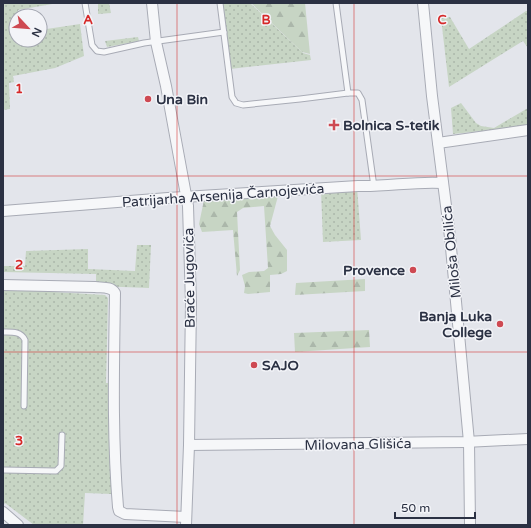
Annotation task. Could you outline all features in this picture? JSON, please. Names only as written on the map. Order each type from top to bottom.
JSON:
[{"type":"street","name":"Braće Jugovića","points":[[3,285],[95,287],[111,289],[116,293],[114,424],[115,479],[119,511],[125,514],[186,521],[189,445],[191,303],[187,197],[156,42],[152,3]]},
{"type":"street","name":"Miloša Obilića","points":[[423,3],[432,98],[451,245],[469,442],[470,525]]},
{"type":"street","points":[[438,143],[528,130]]},
{"type":"street","name":"Patrijarha Arsenija Čarnojevića","points":[[3,211],[358,186],[374,187],[429,182],[444,183]]},
{"type":"street","name":"Milovana Glišića","points":[[189,445],[469,442],[528,439]]},
{"type":"street","points":[[3,512],[18,525]]},
{"type":"lane","points":[[85,3],[92,45],[97,51],[104,52],[156,42],[224,32]]},
{"type":"lane","points":[[220,3],[232,97],[236,103],[239,105],[358,93],[362,100],[374,187]]},
{"type":"lane","points":[[336,3],[348,93]]},
{"type":"lane","points":[[3,332],[19,333],[23,335],[25,340],[24,406]]},
{"type":"lane","points":[[3,470],[56,471],[61,466],[62,435]]},
{"type":"green space","points":[[3,3],[58,3],[29,8],[8,8],[8,48],[48,48],[48,29],[80,24],[84,56],[55,68],[13,76],[14,82],[9,83],[10,109],[3,110]]},
{"type":"green space","points":[[98,3],[109,3],[111,13],[98,14]]},
{"type":"green space","points":[[222,3],[250,3],[303,53],[310,55],[311,60],[230,69]]},
{"type":"green space","points":[[251,3],[305,3],[310,54],[302,52]]},
{"type":"green space","points":[[528,11],[528,48],[523,41],[449,87],[441,18],[450,17],[469,49]]},
{"type":"green space","points":[[138,37],[139,41],[107,47],[105,41]]},
{"type":"green space","points":[[461,103],[476,123],[481,126],[494,128],[528,108],[528,126],[453,134],[451,108]]},
{"type":"green space","points":[[357,187],[361,240],[323,242],[321,190]]},
{"type":"green space","points":[[278,196],[270,226],[287,250],[287,271],[281,274],[270,275],[270,292],[244,293],[245,286],[242,275],[249,272],[264,271],[268,268],[264,206],[243,208],[237,212],[240,270],[237,276],[233,230],[202,232],[199,224],[204,200]]},
{"type":"green space","points":[[137,245],[151,245],[149,288],[96,286],[96,274],[3,272],[3,266],[25,266],[26,251],[88,249],[88,269],[135,271]]},
{"type":"green space","points":[[365,279],[365,291],[295,295],[296,283]]},
{"type":"green space","points":[[3,289],[105,295],[108,298],[106,383],[112,383],[112,494],[85,493],[83,525],[34,525],[5,503],[3,505]]},
{"type":"green space","points":[[369,330],[370,347],[295,352],[294,333]]},
{"type":"place","name":"Una Bin","points":[[148,99]]},
{"type":"place","name":"Bolnica S-tetik","points":[[334,125]]},
{"type":"place","name":"Provence","points":[[413,270]]},
{"type":"place","name":"Banja Luka College","points":[[500,324]]},
{"type":"place","name":"SAJO","points":[[254,365]]}]
